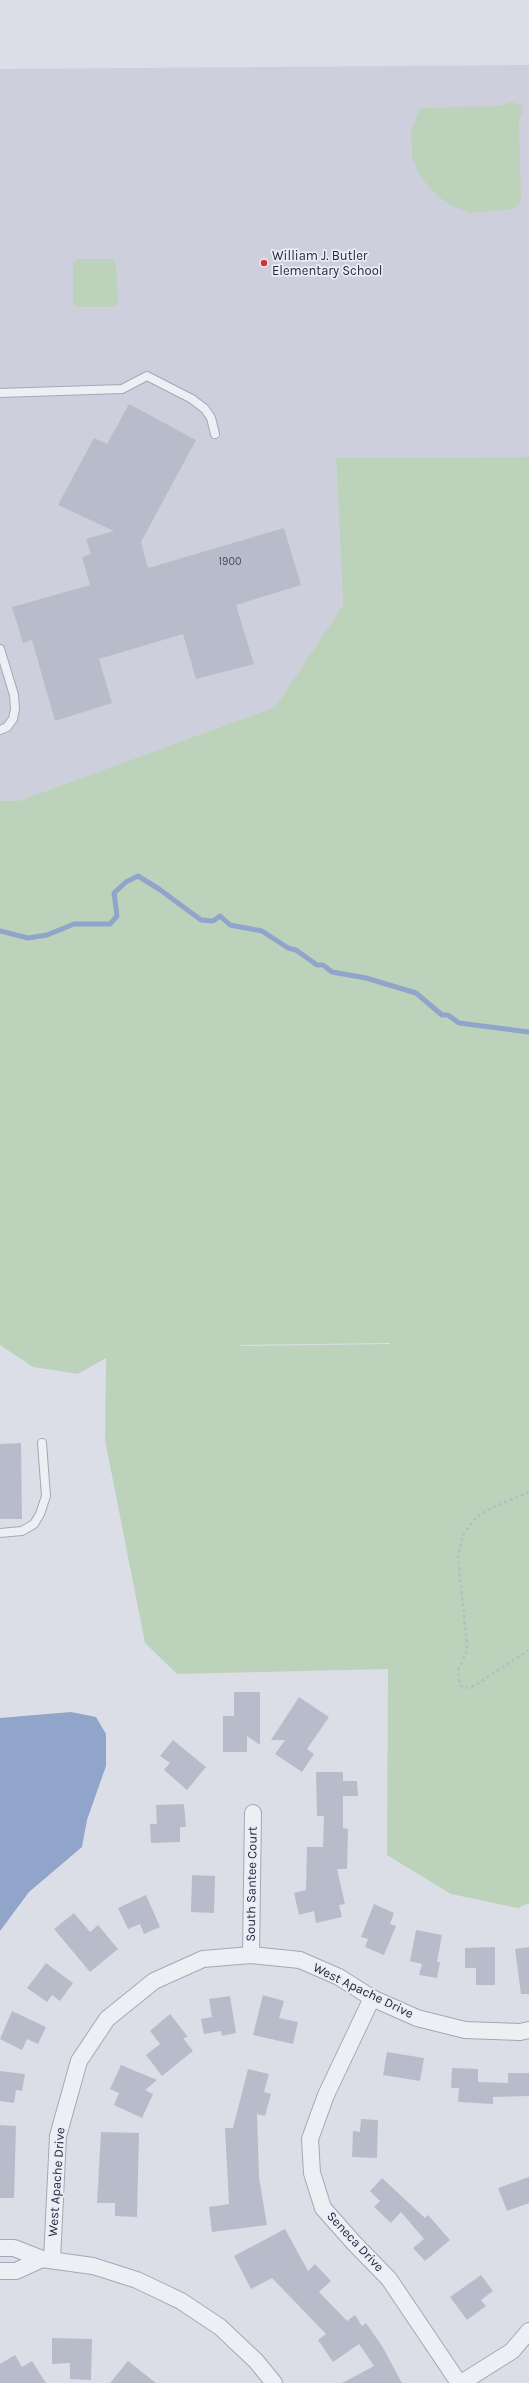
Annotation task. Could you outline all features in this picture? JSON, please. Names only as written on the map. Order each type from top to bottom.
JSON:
[{"type":"street","name":"South Santee Court","points":[[251,1955],[254,1813]]},
{"type":"street","name":"West Apache Drive","points":[[47,2260],[58,2136],[79,2061],[107,2019],[154,1981],[203,1959],[251,1955],[300,1960],[339,1976],[372,1998],[417,2018],[465,2030],[520,2032],[529,2030]]},
{"type":"street","name":"Seneca Drive","points":[[372,1998],[326,2095],[310,2139],[312,2173],[324,2208],[354,2243],[389,2279],[460,2383]]},
{"type":"street","points":[[0,2248],[14,2248],[47,2260],[93,2266],[115,2272],[181,2301],[220,2327],[256,2361],[274,2383]]},
{"type":"street","points":[[0,2271],[16,2271],[47,2260]]},
{"type":"street","points":[[460,2383],[512,2351],[529,2331]]},
{"type":"lane","points":[[0,392],[122,389],[147,376],[192,399],[205,409],[211,418],[216,434]]},
{"type":"lane","points":[[0,649],[14,695],[15,709],[13,719],[7,727],[0,730]]},
{"type":"lane","points":[[0,1533],[22,1531],[34,1524],[40,1514],[46,1496],[42,1443]]},
{"type":"path","points":[[529,1492],[491,1508],[476,1517],[463,1535],[458,1556],[467,1645],[466,1653],[458,1671],[460,1685],[465,1688],[474,1686],[529,1650]]},
{"type":"shaded area","name":"William J. Butler Elementary School","points":[[529,65],[529,457],[336,458],[343,605],[275,707],[18,801],[0,801],[0,69]]},
{"type":"green space","points":[[512,102],[522,106],[522,113],[519,118],[521,202],[513,209],[471,213],[454,207],[439,197],[427,185],[417,170],[412,156],[411,131],[420,108],[499,106]]},
{"type":"green space","points":[[77,259],[113,259],[116,263],[118,303],[113,307],[77,307],[73,303],[73,263]]},
{"type":"green space","points":[[529,457],[529,1903],[518,1908],[451,1894],[387,1855],[388,1669],[177,1674],[145,1643],[105,1440],[106,1358],[78,1374],[33,1367],[0,1345],[0,801],[18,801],[275,707],[343,605],[336,458]],"holes":[[[390,1343],[390,1344],[239,1346]]]},
{"type":"water","points":[[71,1712],[96,1717],[106,1734],[106,1766],[87,1820],[82,1847],[29,1892],[0,1931],[0,1718]]},
{"type":"building","points":[[129,404],[196,440],[141,542],[148,568],[284,528],[301,585],[236,605],[254,664],[196,679],[183,634],[99,659],[112,703],[55,721],[32,640],[23,643],[12,607],[90,585],[82,557],[91,554],[86,539],[114,531],[58,505],[94,438],[107,444]]},
{"type":"building","points":[[21,1443],[22,1519],[0,1519],[0,1444]]},
{"type":"building","points":[[234,1692],[260,1692],[260,1745],[247,1736],[247,1752],[223,1752],[223,1716],[234,1716]]},
{"type":"building","points":[[299,1697],[329,1717],[307,1749],[314,1754],[302,1772],[275,1754],[285,1740],[271,1740]]},
{"type":"building","points":[[173,1740],[206,1767],[187,1790],[164,1770],[170,1763],[160,1756]]},
{"type":"building","points":[[316,1772],[343,1772],[343,1781],[357,1781],[358,1796],[343,1796],[343,1828],[348,1829],[347,1869],[337,1869],[345,1904],[339,1905],[342,1917],[316,1923],[314,1911],[299,1915],[294,1893],[306,1890],[307,1847],[323,1847],[324,1816],[317,1816]]},
{"type":"building","points":[[184,1804],[186,1827],[180,1827],[180,1842],[151,1843],[150,1824],[157,1824],[156,1805]]},
{"type":"building","points":[[192,1875],[215,1876],[214,1913],[191,1912]]},
{"type":"building","points":[[146,1895],[160,1927],[144,1934],[140,1924],[128,1929],[118,1908]]},
{"type":"building","points":[[374,1904],[394,1913],[390,1924],[396,1926],[384,1955],[365,1947],[368,1939],[361,1937]]},
{"type":"building","points":[[74,1913],[90,1932],[98,1925],[118,1949],[90,1972],[54,1929]]},
{"type":"building","points":[[416,1930],[442,1935],[437,1962],[440,1962],[437,1978],[419,1975],[422,1964],[410,1961]]},
{"type":"building","points":[[495,1947],[495,1985],[476,1985],[476,1968],[465,1968],[465,1948]]},
{"type":"building","points":[[529,1947],[529,1994],[521,1994],[515,1949]]},
{"type":"building","points":[[46,1963],[73,1983],[60,2001],[52,1995],[47,2002],[27,1988]]},
{"type":"building","points":[[263,1995],[284,2001],[279,2018],[298,2022],[293,2044],[253,2035]]},
{"type":"building","points":[[230,1996],[236,2033],[222,2036],[221,2031],[204,2034],[201,2019],[212,2017],[209,1999]]},
{"type":"building","points":[[12,2011],[46,2027],[38,2044],[27,2039],[22,2050],[0,2039]]},
{"type":"building","points":[[170,2014],[188,2037],[183,2038],[193,2051],[162,2076],[146,2055],[160,2044],[150,2031]]},
{"type":"building","points":[[387,2052],[424,2058],[420,2081],[383,2075]]},
{"type":"building","points":[[121,2065],[157,2080],[145,2090],[153,2094],[142,2118],[114,2105],[119,2093],[110,2089]]},
{"type":"building","points":[[452,2068],[478,2069],[478,2082],[508,2083],[508,2073],[529,2073],[529,2096],[493,2097],[493,2104],[458,2102],[459,2088],[451,2088]]},
{"type":"building","points":[[248,2069],[269,2074],[264,2092],[271,2094],[265,2116],[257,2114],[259,2177],[267,2225],[212,2232],[209,2207],[229,2204],[225,2128],[233,2128]]},
{"type":"building","points":[[0,2071],[25,2074],[22,2091],[16,2090],[14,2103],[0,2101]]},
{"type":"building","points":[[361,2119],[378,2120],[377,2158],[352,2157],[353,2131],[360,2132]]},
{"type":"building","points":[[0,2125],[16,2126],[14,2198],[0,2198]]},
{"type":"building","points":[[101,2132],[139,2133],[137,2217],[115,2216],[115,2203],[97,2203]]},
{"type":"building","points":[[529,2177],[529,2203],[507,2211],[498,2188]]},
{"type":"building","points":[[382,2178],[425,2218],[428,2215],[450,2240],[425,2261],[413,2248],[424,2239],[401,2212],[391,2223],[374,2207],[380,2201],[370,2191]]},
{"type":"building","points":[[285,2229],[308,2271],[315,2264],[331,2281],[319,2292],[347,2321],[355,2315],[362,2326],[366,2323],[382,2346],[402,2383],[342,2383],[374,2366],[359,2344],[333,2362],[318,2340],[326,2334],[272,2278],[251,2289],[234,2256]]},
{"type":"building","points":[[481,2275],[493,2291],[481,2300],[486,2306],[467,2320],[450,2297]]},
{"type":"building","points":[[52,2338],[92,2339],[91,2380],[70,2379],[70,2363],[52,2364]]},
{"type":"building","points":[[15,2355],[22,2367],[32,2361],[46,2383],[0,2383],[0,2364]]},
{"type":"building","points":[[128,2361],[156,2383],[110,2383]]},
{"type":"waterway","points":[[0,931],[28,938],[47,935],[74,924],[110,924],[117,916],[114,893],[126,882],[138,876],[159,889],[201,920],[213,921],[220,916],[230,925],[262,931],[288,948],[296,950],[317,965],[323,965],[332,972],[366,978],[416,993],[442,1015],[448,1015],[459,1023],[529,1032]]},
{"type":"place","name":"William J. Butler Elementary School","points":[[264,263]]}]
